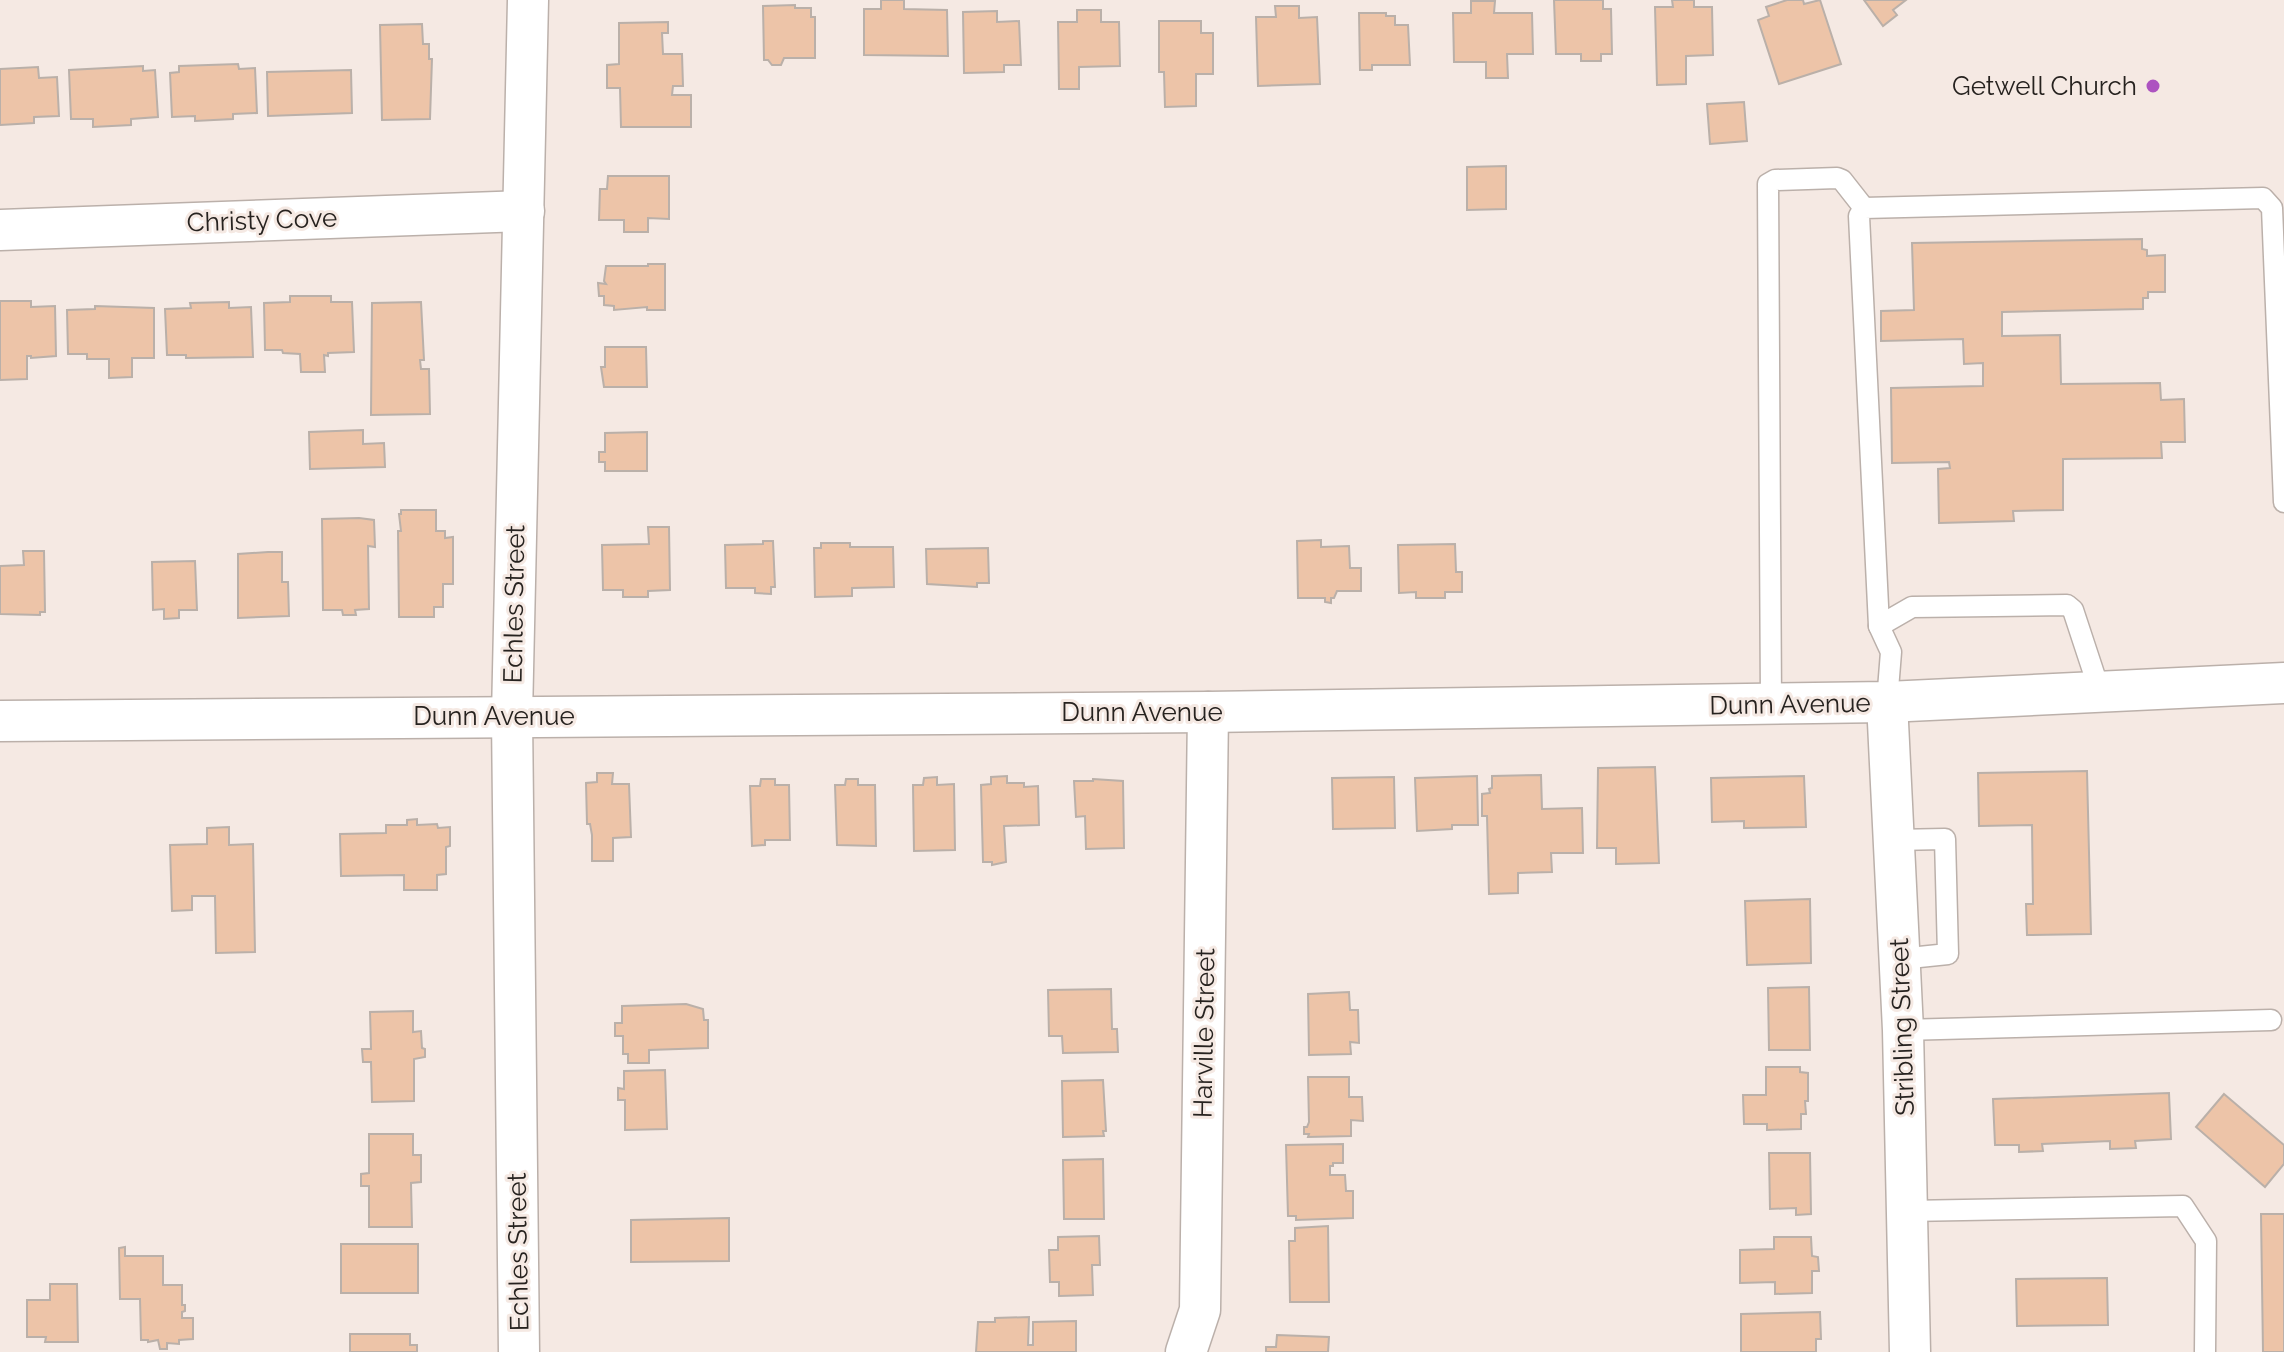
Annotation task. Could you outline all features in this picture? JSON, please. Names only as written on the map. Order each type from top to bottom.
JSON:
[{"type":"street","name":"Echles Street","points":[[519,1352],[512,716],[528,0]]},
{"type":"street","name":"Christy Cove","points":[[0,230],[524,211]]},
{"type":"street","name":"Dunn Avenue","points":[[0,721],[1208,712],[1771,704],[1887,702],[2284,683]]},
{"type":"street","name":"Stribling Street","points":[[1887,702],[1903,1030],[1910,1352]]},
{"type":"street","name":"Harville Street","points":[[1186,1352],[1200,1310],[1208,712]]},
{"type":"lane","points":[[1771,704],[1768,184],[1775,180],[1837,178],[1864,208]]},
{"type":"lane","points":[[1864,208],[2263,198],[2272,208],[2284,502]]},
{"type":"lane","points":[[1864,208],[1859,216],[1879,626],[1891,652],[1887,702]]},
{"type":"lane","points":[[1879,626],[1912,607],[2067,605],[2073,610],[2100,692]]},
{"type":"lane","points":[[1903,1030],[2271,1020]]},
{"type":"lane","points":[[1907,1211],[2183,1206],[2206,1241],[2205,1352]]},
{"type":"building","points":[[881,0],[904,0],[904,9],[947,10],[948,56],[864,55],[864,9],[881,9]]},
{"type":"building","points":[[1554,0],[1603,0],[1603,9],[1611,9],[1612,54],[1601,54],[1601,61],[1581,61],[1581,54],[1556,54]]},
{"type":"building","points":[[1672,0],[1694,0],[1694,7],[1712,7],[1713,55],[1686,56],[1686,84],[1657,85],[1655,7],[1673,7]]},
{"type":"building","points":[[1787,0],[1803,0],[1804,4],[1820,0],[1841,64],[1779,84],[1758,20],[1769,16],[1766,7]]},
{"type":"building","points":[[1864,0],[1906,0],[1893,10],[1897,15],[1883,26]]},
{"type":"building","points":[[1471,1],[1495,1],[1494,13],[1532,13],[1533,54],[1507,54],[1508,78],[1486,78],[1486,62],[1454,62],[1453,13],[1471,13]]},
{"type":"building","points":[[795,5],[795,8],[811,8],[811,17],[815,17],[815,58],[784,58],[781,65],[772,65],[764,60],[763,6]]},
{"type":"building","points":[[1275,6],[1299,6],[1299,18],[1317,17],[1320,84],[1258,86],[1256,17],[1276,17]]},
{"type":"building","points":[[1077,10],[1101,10],[1101,22],[1119,22],[1120,66],[1079,67],[1079,89],[1059,89],[1058,22],[1077,22]]},
{"type":"building","points":[[997,11],[997,22],[1019,21],[1021,65],[1004,65],[1004,72],[964,73],[963,12]]},
{"type":"building","points":[[1359,13],[1386,13],[1386,16],[1395,16],[1395,25],[1408,25],[1410,65],[1372,65],[1372,70],[1360,70]]},
{"type":"building","points":[[1159,21],[1201,21],[1201,33],[1213,33],[1213,74],[1196,74],[1196,106],[1165,107],[1164,72],[1159,72]]},
{"type":"building","points":[[668,22],[668,33],[662,33],[663,54],[682,54],[683,86],[673,86],[672,95],[691,95],[691,127],[621,127],[620,88],[607,88],[607,65],[619,64],[619,23]]},
{"type":"building","points":[[422,24],[423,44],[429,44],[429,59],[432,59],[430,119],[382,120],[380,25]]},
{"type":"building","points":[[238,64],[239,69],[255,68],[257,113],[233,114],[233,119],[195,121],[195,116],[172,117],[170,73],[179,72],[179,66]]},
{"type":"building","points":[[143,66],[143,71],[155,70],[158,117],[131,119],[131,125],[93,127],[93,119],[71,119],[69,70]]},
{"type":"building","points":[[38,67],[39,78],[57,77],[59,116],[34,117],[34,123],[0,125],[0,69]]},
{"type":"building","points":[[351,70],[352,113],[268,116],[267,72]]},
{"type":"building","points":[[1744,102],[1747,141],[1710,144],[1707,104]]},
{"type":"building","points":[[1506,166],[1506,209],[1467,210],[1467,167]]},
{"type":"building","points":[[608,176],[669,176],[669,219],[648,218],[648,232],[624,232],[624,220],[599,220],[600,189],[607,189]]},
{"type":"building","points":[[2142,239],[2142,249],[2147,250],[2147,256],[2165,255],[2165,292],[2148,292],[2148,298],[2143,298],[2143,309],[2002,312],[2002,336],[2060,335],[2061,384],[2160,383],[2161,400],[2184,399],[2185,442],[2161,442],[2162,458],[2063,459],[2063,510],[2013,511],[2014,521],[1939,523],[1938,469],[1950,468],[1949,462],[1892,463],[1891,388],[1983,386],[1983,363],[1964,364],[1963,339],[1881,341],[1881,311],[1914,310],[1912,243]]},
{"type":"building","points":[[665,264],[665,310],[647,310],[647,307],[614,310],[614,306],[604,305],[604,296],[599,296],[598,283],[606,284],[606,266]]},
{"type":"building","points":[[290,296],[331,296],[331,302],[352,302],[354,352],[324,355],[325,372],[301,372],[300,354],[265,350],[264,303],[290,302]]},
{"type":"building","points":[[0,301],[31,301],[31,307],[55,306],[56,356],[27,356],[27,379],[0,380]]},
{"type":"building","points":[[229,302],[229,308],[251,307],[253,357],[186,358],[186,355],[167,355],[165,309],[191,308],[190,303]]},
{"type":"building","points":[[421,302],[424,360],[420,360],[421,369],[429,369],[430,414],[371,415],[372,303]]},
{"type":"building","points":[[95,306],[154,308],[154,358],[132,358],[132,377],[109,378],[109,359],[87,359],[87,354],[68,354],[67,310],[95,309]]},
{"type":"building","points":[[605,347],[646,347],[647,387],[604,387],[601,367],[605,367]]},
{"type":"building","points":[[363,430],[363,444],[384,443],[385,467],[310,469],[309,432]]},
{"type":"building","points":[[647,432],[647,471],[605,471],[605,462],[599,462],[599,452],[605,452],[605,433]]},
{"type":"building","points":[[401,510],[436,510],[436,531],[445,531],[445,538],[453,537],[453,584],[443,584],[443,607],[434,607],[434,617],[399,617],[398,531],[401,531]]},
{"type":"building","points":[[322,519],[374,520],[375,547],[368,546],[369,609],[355,610],[356,615],[343,615],[342,610],[323,610]]},
{"type":"building","points":[[648,527],[669,527],[670,590],[648,591],[648,597],[623,597],[623,590],[603,590],[602,545],[649,544]]},
{"type":"building","points":[[1321,540],[1321,547],[1349,546],[1350,568],[1361,568],[1361,591],[1337,591],[1331,603],[1325,602],[1325,598],[1298,598],[1297,541]]},
{"type":"building","points":[[763,541],[773,541],[775,587],[771,587],[771,594],[755,593],[755,588],[726,588],[725,545],[763,544]]},
{"type":"building","points":[[821,543],[893,547],[894,587],[852,588],[852,596],[815,597],[814,548],[821,548]]},
{"type":"building","points":[[1455,544],[1456,572],[1462,572],[1462,592],[1445,592],[1445,598],[1416,598],[1416,592],[1399,593],[1398,545]]},
{"type":"building","points":[[988,548],[989,583],[977,583],[977,587],[927,584],[926,549]]},
{"type":"building","points":[[23,551],[44,551],[45,612],[40,612],[40,615],[0,614],[0,566],[24,565]]},
{"type":"building","points":[[282,552],[282,582],[288,582],[289,616],[238,618],[238,554]]},
{"type":"building","points":[[195,561],[197,610],[179,610],[179,618],[164,619],[164,609],[153,610],[152,562]]},
{"type":"building","points":[[1655,767],[1659,863],[1616,864],[1616,848],[1597,848],[1598,768]]},
{"type":"building","points":[[2087,771],[2091,934],[2027,935],[2026,904],[2033,904],[2032,825],[1979,826],[1978,773]]},
{"type":"building","points":[[597,773],[613,773],[612,784],[629,784],[631,837],[613,838],[613,861],[592,861],[586,783],[597,782]]},
{"type":"building","points":[[1541,775],[1542,809],[1582,808],[1583,853],[1551,853],[1552,872],[1518,873],[1518,893],[1489,894],[1487,816],[1482,816],[1482,794],[1490,793],[1492,776]]},
{"type":"building","points":[[1007,776],[1007,783],[1038,786],[1039,825],[1004,826],[1006,862],[992,865],[992,862],[983,862],[981,785],[991,784],[991,777]]},
{"type":"building","points":[[1477,776],[1478,825],[1452,825],[1452,829],[1417,831],[1415,778]]},
{"type":"building","points":[[1804,776],[1806,827],[1744,828],[1744,821],[1712,822],[1711,778]]},
{"type":"building","points":[[937,777],[937,785],[954,784],[955,850],[914,851],[913,785],[923,785],[924,778]]},
{"type":"building","points":[[1394,777],[1395,828],[1333,829],[1332,778]]},
{"type":"building","points":[[761,779],[775,779],[775,785],[789,785],[790,840],[765,840],[765,845],[752,846],[750,786],[760,786]]},
{"type":"building","points":[[846,779],[858,779],[858,785],[875,785],[876,846],[837,845],[835,785],[845,785]]},
{"type":"building","points":[[1074,781],[1123,781],[1124,848],[1086,849],[1085,816],[1076,817]]},
{"type":"building","points":[[417,819],[417,825],[450,827],[446,874],[437,875],[437,890],[404,890],[404,875],[341,876],[340,834],[386,833],[386,825],[407,825],[407,820]]},
{"type":"building","points":[[229,827],[229,845],[253,844],[255,952],[216,953],[215,896],[192,896],[192,910],[172,911],[170,845],[207,844],[207,828]]},
{"type":"building","points":[[1810,899],[1811,963],[1747,965],[1745,901]]},
{"type":"building","points":[[1809,987],[1810,1050],[1769,1050],[1768,988]]},
{"type":"building","points":[[1111,989],[1112,1029],[1117,1029],[1118,1052],[1063,1053],[1062,1036],[1049,1036],[1048,990]]},
{"type":"building","points":[[1349,992],[1350,1010],[1358,1010],[1359,1043],[1350,1042],[1351,1054],[1309,1055],[1308,994]]},
{"type":"building","points":[[686,1004],[703,1009],[704,1020],[708,1020],[708,1048],[649,1050],[649,1063],[628,1063],[628,1054],[623,1054],[623,1036],[615,1036],[615,1023],[622,1023],[622,1006]]},
{"type":"building","points":[[413,1011],[413,1032],[421,1031],[422,1048],[425,1049],[425,1057],[414,1059],[414,1101],[372,1102],[371,1062],[363,1062],[362,1049],[371,1049],[370,1012]]},
{"type":"building","points":[[1766,1067],[1800,1067],[1800,1072],[1808,1073],[1808,1101],[1805,1101],[1806,1114],[1801,1114],[1801,1129],[1767,1130],[1767,1124],[1744,1124],[1743,1095],[1766,1095]]},
{"type":"building","points":[[665,1070],[667,1129],[625,1130],[625,1100],[618,1100],[618,1088],[624,1089],[624,1071]]},
{"type":"building","points":[[1308,1077],[1349,1077],[1349,1097],[1362,1097],[1363,1121],[1351,1120],[1351,1136],[1308,1137],[1309,1134],[1304,1134],[1304,1127],[1309,1122]]},
{"type":"building","points":[[1103,1080],[1104,1136],[1063,1137],[1062,1081]]},
{"type":"building","points":[[2169,1093],[2171,1139],[2135,1141],[2136,1148],[2110,1149],[2110,1141],[2042,1144],[2043,1151],[2019,1152],[2019,1145],[1995,1145],[1993,1099]]},
{"type":"building","points":[[2224,1094],[2284,1145],[2284,1164],[2265,1187],[2196,1127]]},
{"type":"building","points":[[369,1134],[413,1134],[413,1155],[421,1155],[421,1182],[411,1183],[412,1227],[369,1227],[369,1186],[361,1186],[361,1174],[369,1173]]},
{"type":"building","points":[[1343,1144],[1343,1163],[1333,1163],[1330,1175],[1345,1175],[1346,1191],[1353,1191],[1353,1218],[1296,1220],[1296,1216],[1288,1216],[1286,1145]]},
{"type":"building","points":[[1769,1153],[1810,1153],[1811,1214],[1796,1215],[1796,1208],[1770,1209]]},
{"type":"building","points":[[1103,1159],[1104,1219],[1064,1219],[1063,1160]]},
{"type":"building","points":[[2261,1214],[2284,1214],[2284,1352],[2263,1352]]},
{"type":"building","points":[[729,1218],[729,1261],[631,1262],[631,1220]]},
{"type":"building","points":[[1328,1226],[1329,1302],[1290,1302],[1289,1241],[1295,1241],[1295,1228]]},
{"type":"building","points":[[1099,1236],[1100,1265],[1092,1265],[1093,1295],[1059,1296],[1059,1282],[1050,1282],[1049,1250],[1058,1250],[1058,1237]]},
{"type":"building","points":[[1774,1237],[1811,1237],[1812,1256],[1818,1257],[1819,1271],[1812,1271],[1812,1293],[1775,1294],[1775,1282],[1740,1283],[1740,1250],[1774,1249]]},
{"type":"building","points":[[341,1244],[418,1244],[418,1293],[341,1293]]},
{"type":"building","points":[[125,1247],[125,1256],[163,1256],[163,1285],[182,1285],[185,1311],[182,1318],[193,1318],[193,1339],[179,1340],[179,1344],[167,1343],[167,1349],[160,1349],[158,1340],[141,1340],[140,1299],[120,1299],[119,1248]]},
{"type":"building","points":[[2107,1278],[2108,1325],[2017,1326],[2016,1279]]},
{"type":"building","points":[[50,1284],[77,1284],[78,1342],[45,1342],[46,1337],[27,1337],[27,1300],[50,1300]]},
{"type":"building","points":[[1820,1312],[1821,1339],[1816,1339],[1816,1352],[1741,1352],[1741,1314]]},
{"type":"building","points":[[1029,1317],[1028,1345],[1033,1345],[1033,1322],[1076,1321],[1076,1352],[976,1352],[978,1322]]},
{"type":"building","points":[[350,1334],[410,1334],[410,1345],[417,1345],[417,1352],[350,1352]]},
{"type":"building","points":[[1277,1335],[1329,1337],[1328,1352],[1266,1352],[1266,1347],[1276,1347]]},
{"type":"place","name":"Getwell Church","points":[[2153,86]]}]
